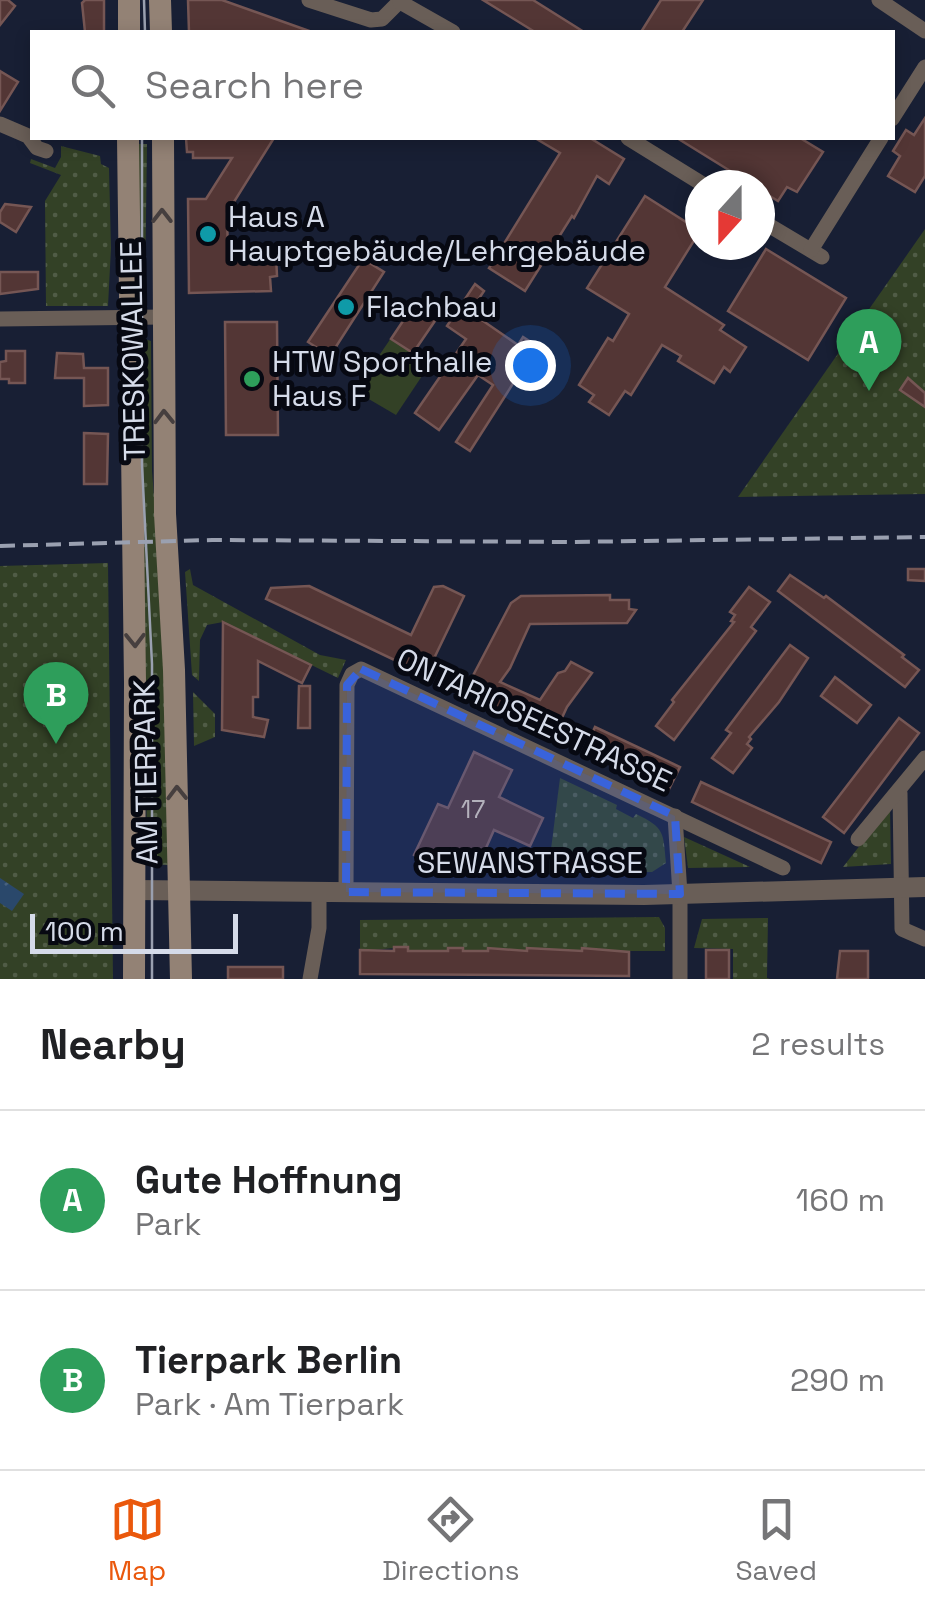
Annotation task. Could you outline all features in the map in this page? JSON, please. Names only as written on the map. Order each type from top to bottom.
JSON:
[{"type":"main road","points":[[128,0],[129,30]]},
{"type":"main road","points":[[160,0],[161,30]]},
{"type":"main road","name":"TRESKOWALLEE","points":[[128,140],[134,542]]},
{"type":"main road","name":"TRESKOWALLEE","points":[[164,140],[166,563]]},
{"type":"main road","name":"AM TIERPARK","points":[[134,542],[134,979]]},
{"type":"main road","name":"AM TIERPARK","points":[[166,563],[174,670],[181,979]]},
{"type":"street","points":[[309,0],[371,20],[382,19],[401,1],[449,30]]},
{"type":"street","points":[[879,0],[925,31]]},
{"type":"street","points":[[895,114],[925,67]]},
{"type":"street","points":[[0,124],[30,139]]},
{"type":"street","points":[[31,140],[36,148],[46,151]]},
{"type":"street","points":[[631,140],[685,173]]},
{"type":"street","points":[[775,229],[816,253],[880,140]]},
{"type":"street","points":[[0,319],[162,317]]},
{"type":"street","name":"ONTARIOSEESTRASSE","points":[[346,892],[347,684],[352,674],[361,669],[783,868]]},
{"type":"street","points":[[858,839],[925,758]]},
{"type":"street","points":[[900,792],[902,928],[925,940]]},
{"type":"street","points":[[675,816],[680,979]]},
{"type":"street","name":"SEWANSTRASSE","points":[[135,890],[680,894],[925,887]]},
{"type":"street","points":[[310,979],[319,928],[319,892]]},
{"type":"highlighted area","points":[[361,669],[675,816],[680,894],[346,892],[347,685]]},
{"type":"green space","points":[[134,144],[147,144],[145,289],[137,285]]},
{"type":"green space","points":[[61,146],[100,156],[101,164],[109,168],[108,306],[46,306],[45,201],[61,175],[30,163],[31,159],[55,168]]},
{"type":"green space","points":[[925,229],[925,494],[738,497]]},
{"type":"green space","points":[[138,337],[151,341],[152,471],[168,673],[168,865],[147,864]]},
{"type":"green space","points":[[391,338],[430,364],[396,415],[355,391]]},
{"type":"green space","points":[[108,563],[113,979],[0,979],[0,566]]},
{"type":"green space","points":[[190,569],[193,585],[320,655],[346,660],[338,678],[223,622],[207,625],[200,640],[199,681],[192,675],[185,572]]},
{"type":"green space","points":[[193,692],[215,714],[215,737],[194,746]]},
{"type":"green space","points":[[560,778],[657,827],[663,838],[666,863],[652,872],[548,873]]},
{"type":"green space","points":[[890,807],[891,864],[843,867]]},
{"type":"green space","points":[[684,837],[750,867],[688,868]]},
{"type":"green space","points":[[659,917],[665,928],[665,951],[463,951],[449,947],[448,951],[408,951],[407,947],[360,951],[360,920]]},
{"type":"green space","points":[[768,918],[770,979],[733,979],[733,949],[694,948],[702,919]]},
{"type":"water","points":[[0,878],[24,894],[12,911],[0,903]]},
{"type":"building","points":[[0,0],[15,6],[0,25]]},
{"type":"building","points":[[104,0],[104,30],[85,30],[82,3]]},
{"type":"building","points":[[188,0],[222,0],[306,30],[189,30]]},
{"type":"building","points":[[483,0],[533,0],[581,30],[532,30]]},
{"type":"building","points":[[661,0],[703,0],[683,30],[642,30]]},
{"type":"building","points":[[0,71],[18,82],[0,111]]},
{"type":"building","points":[[925,118],[925,176],[915,192],[888,176],[900,156],[893,151],[906,130],[914,135]]},
{"type":"building","name":"Haus A Hauptgebäude/Lehrgebäude","points":[[186,140],[273,140],[227,213],[228,255],[276,255],[277,276],[270,277],[271,291],[189,293],[188,199],[206,199],[232,158],[193,158],[193,152],[187,152]]},
{"type":"building","points":[[538,140],[593,140],[624,159],[609,184],[597,176],[525,291],[489,268],[560,153]]},
{"type":"building","points":[[680,140],[803,140],[823,152],[797,192],[787,187],[778,201],[775,170],[729,170]]},
{"type":"building","points":[[645,196],[685,221],[685,255],[665,287],[724,325],[720,330],[746,347],[730,372],[724,367],[714,383],[678,361],[681,356],[662,345],[631,395],[625,391],[609,415],[589,402],[594,395],[579,385],[608,338],[613,341],[629,314],[587,288]]},
{"type":"building","points":[[5,204],[31,207],[16,232],[0,222]]},
{"type":"building","points":[[775,255],[846,298],[808,360],[728,311],[759,260],[775,260]]},
{"type":"building","name":"Flachbau","points":[[363,259],[384,272],[330,356],[308,342]]},
{"type":"building","points":[[0,272],[38,272],[38,289],[0,294]]},
{"type":"building","points":[[475,284],[484,291],[470,312],[518,345],[523,337],[537,346],[470,451],[456,442],[493,385],[478,375],[439,430],[415,413],[466,339],[447,326]]},
{"type":"building","points":[[417,300],[439,315],[413,353],[391,339]]},
{"type":"building","name":"HTW Sporthalle Haus F","points":[[225,322],[277,322],[278,435],[226,435]]},
{"type":"building","points":[[6,351],[25,351],[25,383],[0,379],[0,362],[6,361]]},
{"type":"building","points":[[57,353],[83,354],[84,368],[108,368],[108,405],[84,406],[84,378],[55,378]]},
{"type":"building","points":[[908,378],[925,393],[925,407],[900,390]]},
{"type":"building","points":[[84,433],[108,434],[107,484],[84,484]]},
{"type":"building","points":[[908,569],[925,569],[925,581],[908,580]]},
{"type":"building","points":[[790,575],[826,596],[904,655],[919,670],[905,687],[778,591]]},
{"type":"building","points":[[309,586],[411,635],[434,587],[443,586],[464,596],[426,675],[266,599],[271,588]]},
{"type":"building","points":[[749,587],[770,602],[751,627],[756,631],[674,740],[656,726],[734,622],[731,621],[735,615],[730,612]]},
{"type":"building","points":[[610,595],[610,600],[629,600],[629,609],[636,610],[627,623],[530,624],[500,682],[540,700],[558,673],[571,662],[592,673],[567,707],[553,737],[470,697],[473,691],[467,687],[511,603],[521,596]]},
{"type":"building","points":[[223,622],[311,665],[302,683],[258,661],[258,697],[253,697],[253,717],[268,720],[264,737],[222,730]]},
{"type":"building","points":[[790,645],[808,658],[779,702],[749,737],[747,744],[752,748],[733,773],[712,758],[731,733],[726,730]]},
{"type":"building","points":[[835,677],[871,705],[857,723],[821,696]]},
{"type":"building","points":[[299,686],[310,686],[310,728],[298,728]]},
{"type":"building","points":[[899,718],[919,733],[844,833],[823,817]]},
{"type":"building","points":[[595,727],[680,767],[668,791],[584,751]]},
{"type":"building","points":[[474,752],[512,770],[499,797],[543,818],[530,846],[494,830],[478,866],[429,863],[414,855],[438,804],[448,808]]},
{"type":"building","points":[[701,782],[831,842],[821,863],[692,802]]},
{"type":"building","points":[[394,947],[408,947],[408,951],[582,948],[629,952],[629,976],[360,974],[360,950],[394,951]]},
{"type":"building","points":[[706,950],[729,950],[729,979],[706,979]]},
{"type":"building","points":[[840,951],[868,951],[868,979],[837,979]]},
{"type":"building","points":[[228,967],[283,967],[283,979],[228,979]]},
{"type":"tram line","points":[[144,0],[145,30]]},
{"type":"tram line","points":[[142,140],[142,465],[152,664],[152,979]]},
{"type":"railway","points":[[0,546],[212,540],[571,542],[925,537]]},
{"type":"place","name":"Haus A Hauptgebäude/Lehrgebäude","points":[[208,234]]},
{"type":"place","name":"Flachbau","points":[[346,307]]},
{"type":"place","name":"HTW Sporthalle Haus F","points":[[252,379]]},
{"type":"place","name":"Gute Hoffnung","points":[[869,391]]},
{"type":"place","name":"Tierpark Berlin","points":[[56,744]]}]
